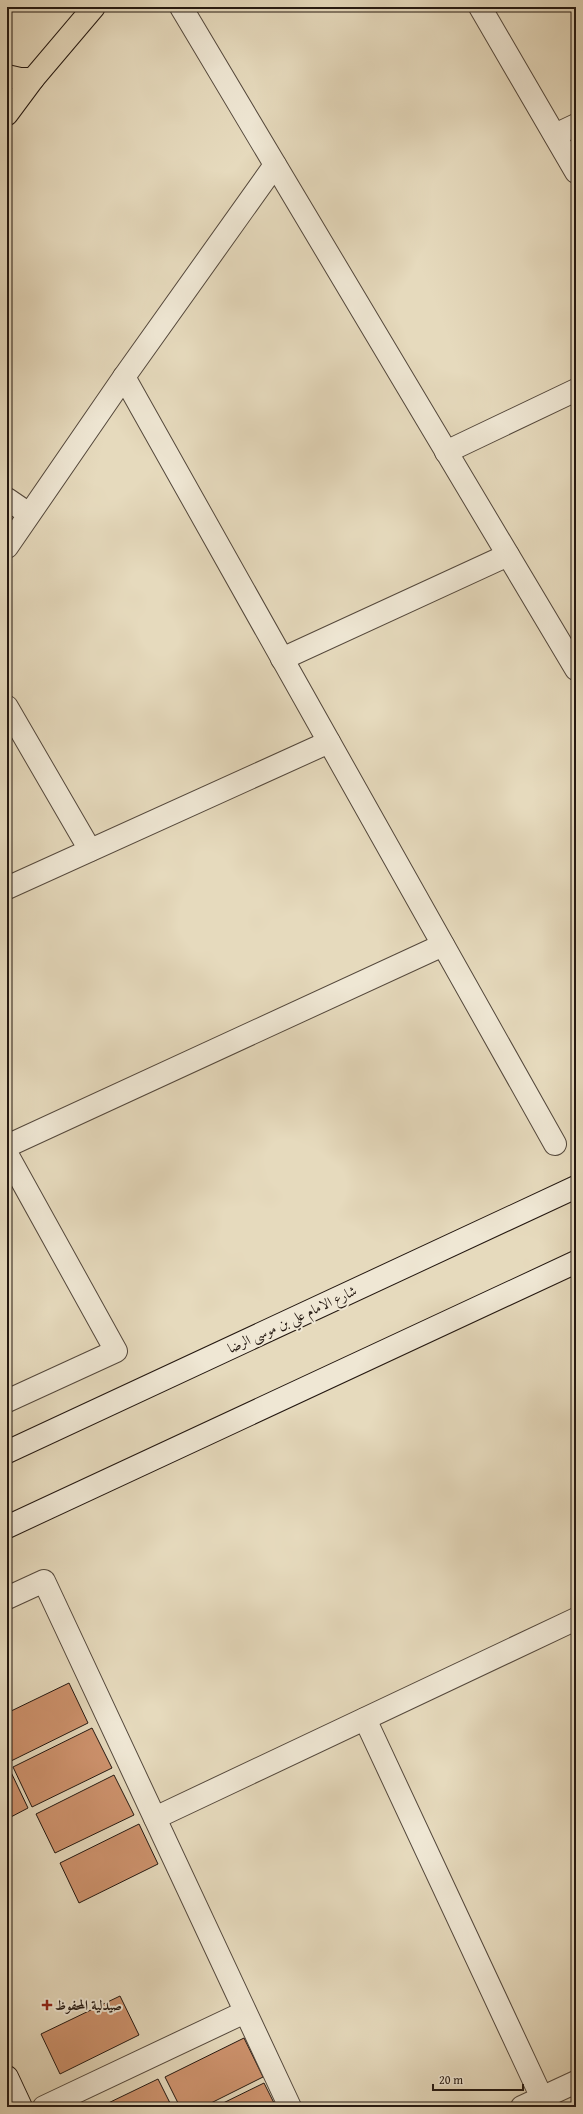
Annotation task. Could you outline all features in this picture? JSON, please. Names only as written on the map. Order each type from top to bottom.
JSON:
[{"type":"main road","points":[[7,114],[33,79],[94,7]]},
{"type":"main road","points":[[7,76],[20,79],[33,79]]},
{"type":"street","points":[[181,7],[446,452],[574,662]]},
{"type":"street","points":[[480,7],[576,172]]},
{"type":"street","points":[[555,135],[576,125]]},
{"type":"street","points":[[7,547],[124,377],[275,164]]},
{"type":"street","points":[[124,377],[555,1144]]},
{"type":"street","points":[[446,452],[576,390]]},
{"type":"street","points":[[7,499],[29,514]]},
{"type":"street","points":[[282,659],[508,555]]},
{"type":"street","points":[[7,707],[90,850]]},
{"type":"street","points":[[7,888],[329,742]]},
{"type":"street","points":[[7,1146],[443,945]]},
{"type":"street","points":[[7,1154],[116,1351],[7,1401]]},
{"type":"street","name":"شارع الامام علي بن موسى الرضا","points":[[7,1452],[576,1187]]},
{"type":"street","points":[[7,1527],[576,1262]]},
{"type":"street","points":[[7,1598],[44,1581],[290,2107]]},
{"type":"street","points":[[155,1818],[576,1619]]},
{"type":"street","points":[[365,1719],[542,2098]]},
{"type":"street","points":[[44,2107],[245,2012]]},
{"type":"street","points":[[7,2077],[21,2107]]},
{"type":"street","points":[[522,2107],[576,2082]]},
{"type":"building","points":[[69,1683],[88,1723],[9,1762],[7,1757],[7,1713]]},
{"type":"building","points":[[92,1728],[112,1768],[32,1807],[13,1767]]},
{"type":"building","points":[[9,1768],[28,1808],[7,1819],[7,1769]]},
{"type":"building","points":[[114,1775],[134,1815],[55,1853],[36,1814]]},
{"type":"building","points":[[139,1824],[158,1864],[79,1903],[60,1863]]},
{"type":"building","points":[[120,1996],[139,2035],[60,2074],[41,2034]]},
{"type":"building","points":[[244,2038],[263,2077],[203,2107],[180,2107],[165,2077]]},
{"type":"building","points":[[158,2079],[172,2107],[100,2107]]},
{"type":"building","points":[[264,2083],[276,2107],[215,2107]]},
{"type":"place","name":"صيدلية المحفوظ","points":[[47,2005]]}]
